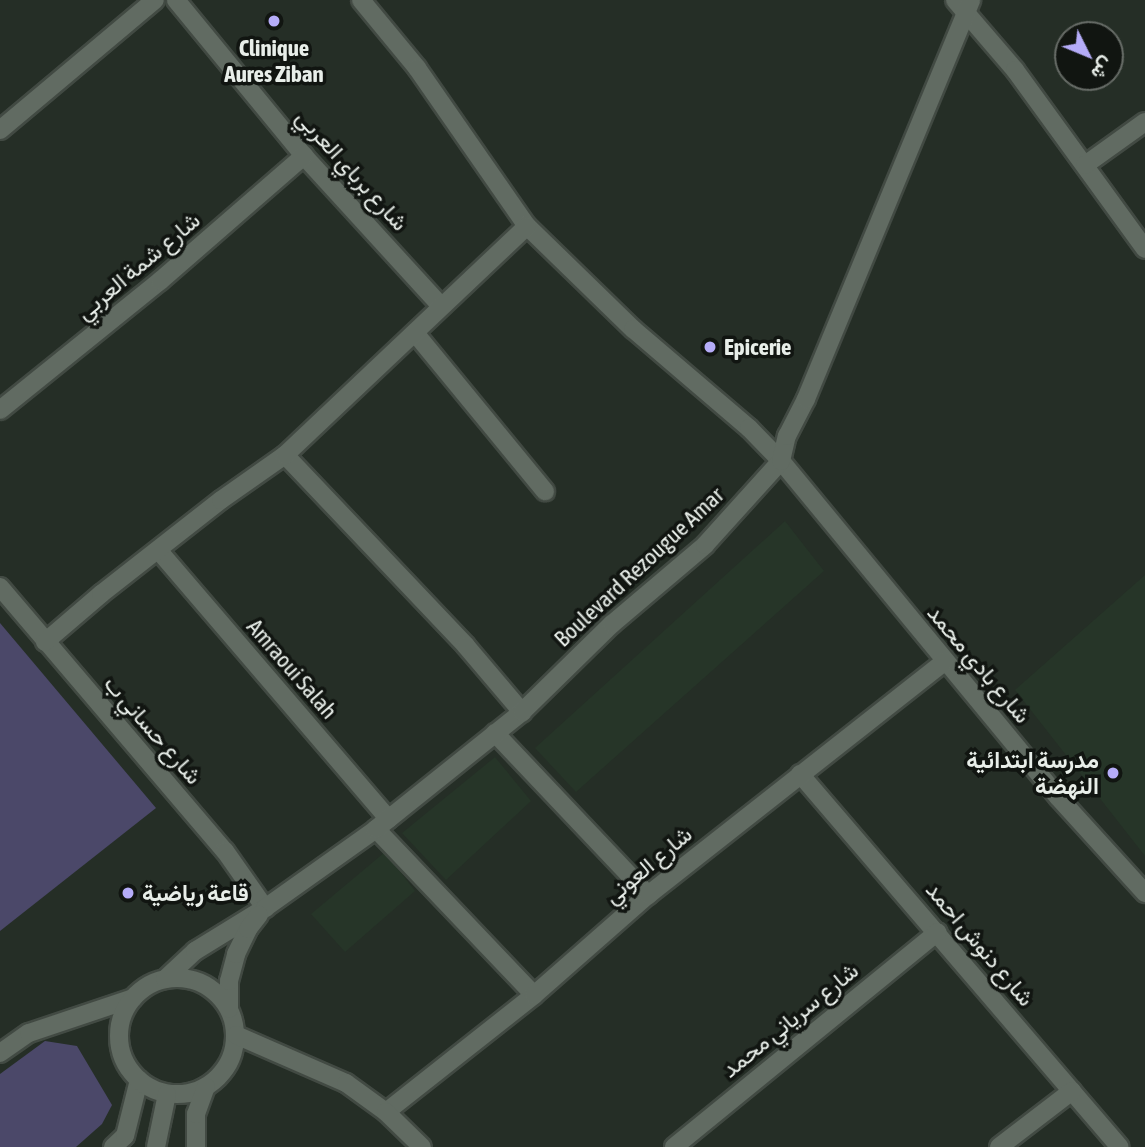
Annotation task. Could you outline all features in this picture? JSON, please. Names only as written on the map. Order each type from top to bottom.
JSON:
[{"type":"street","points":[[0,130],[155,0]]},
{"type":"street","name":"شارع برباي العربي","points":[[176,0],[304,156],[440,305]]},
{"type":"street","name":"شارع بادي محمد","points":[[361,0],[417,68],[527,226],[633,329],[750,428],[781,461],[1058,797],[1145,893]]},
{"type":"street","points":[[964,4],[1145,249]]},
{"type":"street","name":"Boulevard Rezougue Amar","points":[[165,979],[195,951],[265,908],[382,824],[522,712],[612,624],[705,545],[781,461],[787,436],[806,399],[964,4]]},
{"type":"street","points":[[1085,165],[1145,122]]},
{"type":"street","name":"شارع شمة العربي","points":[[0,410],[160,281],[304,156]]},
{"type":"street","points":[[45,642],[101,594],[221,500],[285,456],[415,333],[440,305],[527,226]]},
{"type":"street","points":[[415,333],[545,491]]},
{"type":"street","points":[[285,456],[466,646],[522,712]]},
{"type":"street","name":"Amraoui Salah","points":[[159,551],[382,824],[534,995]]},
{"type":"street","name":"شارع حساني ب","points":[[0,587],[225,851],[265,908]]},
{"type":"street","name":"شارع العوني","points":[[386,1112],[534,995],[648,895],[945,661]]},
{"type":"street","points":[[495,733],[648,895]]},
{"type":"street","name":"شارع دنوش احمد","points":[[800,774],[1120,1147]]},
{"type":"street","points":[[196,1147],[196,1114],[206,1087],[228,1064],[236,1035],[229,1009],[229,981],[236,954],[248,929],[265,908]]},
{"type":"street","name":"شارع سرياني محمد","points":[[674,1147],[938,932]]},
{"type":"street","points":[[206,1087],[187,1094],[167,1094],[139,1080],[127,1066],[119,1041],[123,1014],[133,998],[147,986],[165,979],[184,978],[202,983],[217,994],[229,1009]]},
{"type":"street","points":[[0,1053],[29,1033],[133,998]]},
{"type":"street","points":[[236,1035],[346,1083],[386,1112],[422,1147]]},
{"type":"street","points":[[113,1147],[125,1136],[139,1080]]},
{"type":"street","points":[[999,1147],[1072,1091]]},
{"type":"street","points":[[156,1147],[167,1094]]},
{"type":"shaded area","points":[[785,521],[824,571],[576,792],[535,748]]},
{"type":"shaded area","name":"مدرسة ابتدائية النهضة","points":[[1145,575],[1145,856],[1015,690]]},
{"type":"shaded area","points":[[0,623],[156,808],[0,931]]},
{"type":"shaded area","points":[[495,757],[531,801],[446,880],[402,833]]},
{"type":"shaded area","points":[[385,852],[415,891],[345,952],[311,914]]},
{"type":"shaded area","points":[[45,1041],[77,1046],[112,1105],[102,1124],[76,1147],[0,1147],[0,1074]]},
{"type":"place","name":"Clinique Aures Ziban","points":[[274,21]]},
{"type":"place","name":"Epicerie","points":[[710,347]]},
{"type":"place","name":"مدرسة ابتدائية النهضة","points":[[1113,773]]},
{"type":"place","name":"قاعة رياضية","points":[[128,893]]}]
